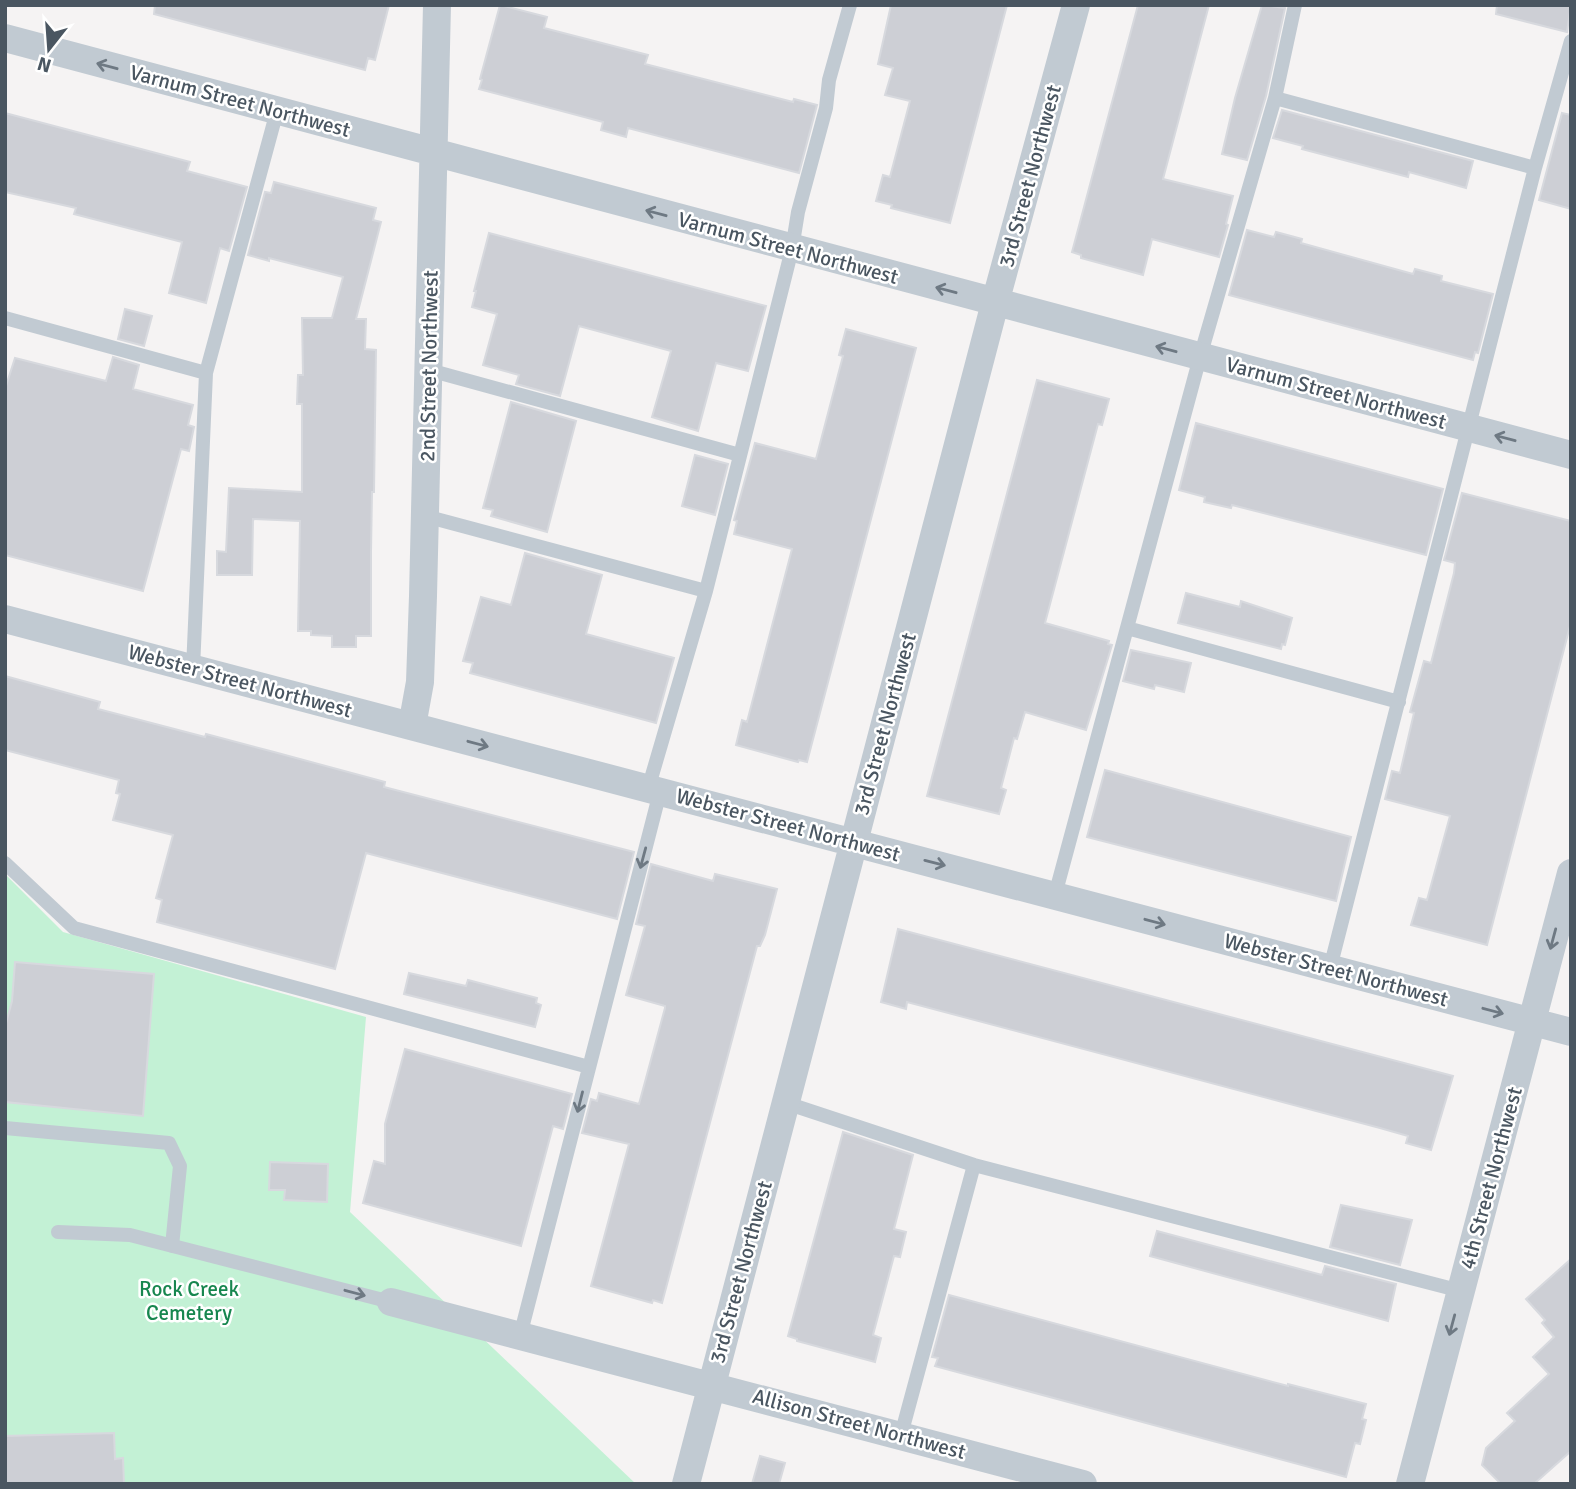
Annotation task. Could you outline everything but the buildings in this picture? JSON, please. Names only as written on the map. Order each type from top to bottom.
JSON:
[{"type":"street","name":"2nd Street Northwest","points":[[412,726],[420,682],[437,5]]},
{"type":"street","name":"3rd Street Northwest","points":[[687,1484],[995,303],[1076,5]]},
{"type":"street","name":"Varnum Street Northwest","points":[[5,38],[1571,455]]},
{"type":"street","name":"Webster Street Northwest","points":[[5,619],[1571,1032]]},
{"type":"street","name":"4th Street Northwest","points":[[1410,1484],[1571,873]]},
{"type":"street","name":"Allison Street Northwest","points":[[403,1305],[1083,1484]]},
{"type":"lane","points":[[520,1336],[589,1067],[654,790],[792,249],[798,212],[826,108],[829,80],[850,5]]},
{"type":"lane","points":[[1055,895],[1200,358],[1275,98],[1295,5]]},
{"type":"lane","points":[[1330,968],[1535,168],[1571,41]]},
{"type":"lane","points":[[1275,98],[1535,168]]},
{"type":"lane","points":[[193,669],[206,373],[277,111]]},
{"type":"lane","points":[[5,318],[206,373]]},
{"type":"lane","points":[[429,370],[740,455]]},
{"type":"lane","points":[[425,516],[706,591]]},
{"type":"lane","points":[[1127,628],[1399,702]]},
{"type":"lane","points":[[5,863],[74,928],[589,1067]]},
{"type":"lane","points":[[786,1103],[974,1165],[1461,1291]]},
{"type":"lane","points":[[5,1128],[169,1143],[180,1166],[172,1246]]},
{"type":"lane","points":[[901,1435],[974,1165]]},
{"type":"lane","points":[[58,1232],[130,1235],[403,1305]]},
{"type":"green space","name":"Rock Creek Cemetery","points":[[5,874],[63,932],[366,1017],[350,1212],[636,1484],[5,1484]]}]
